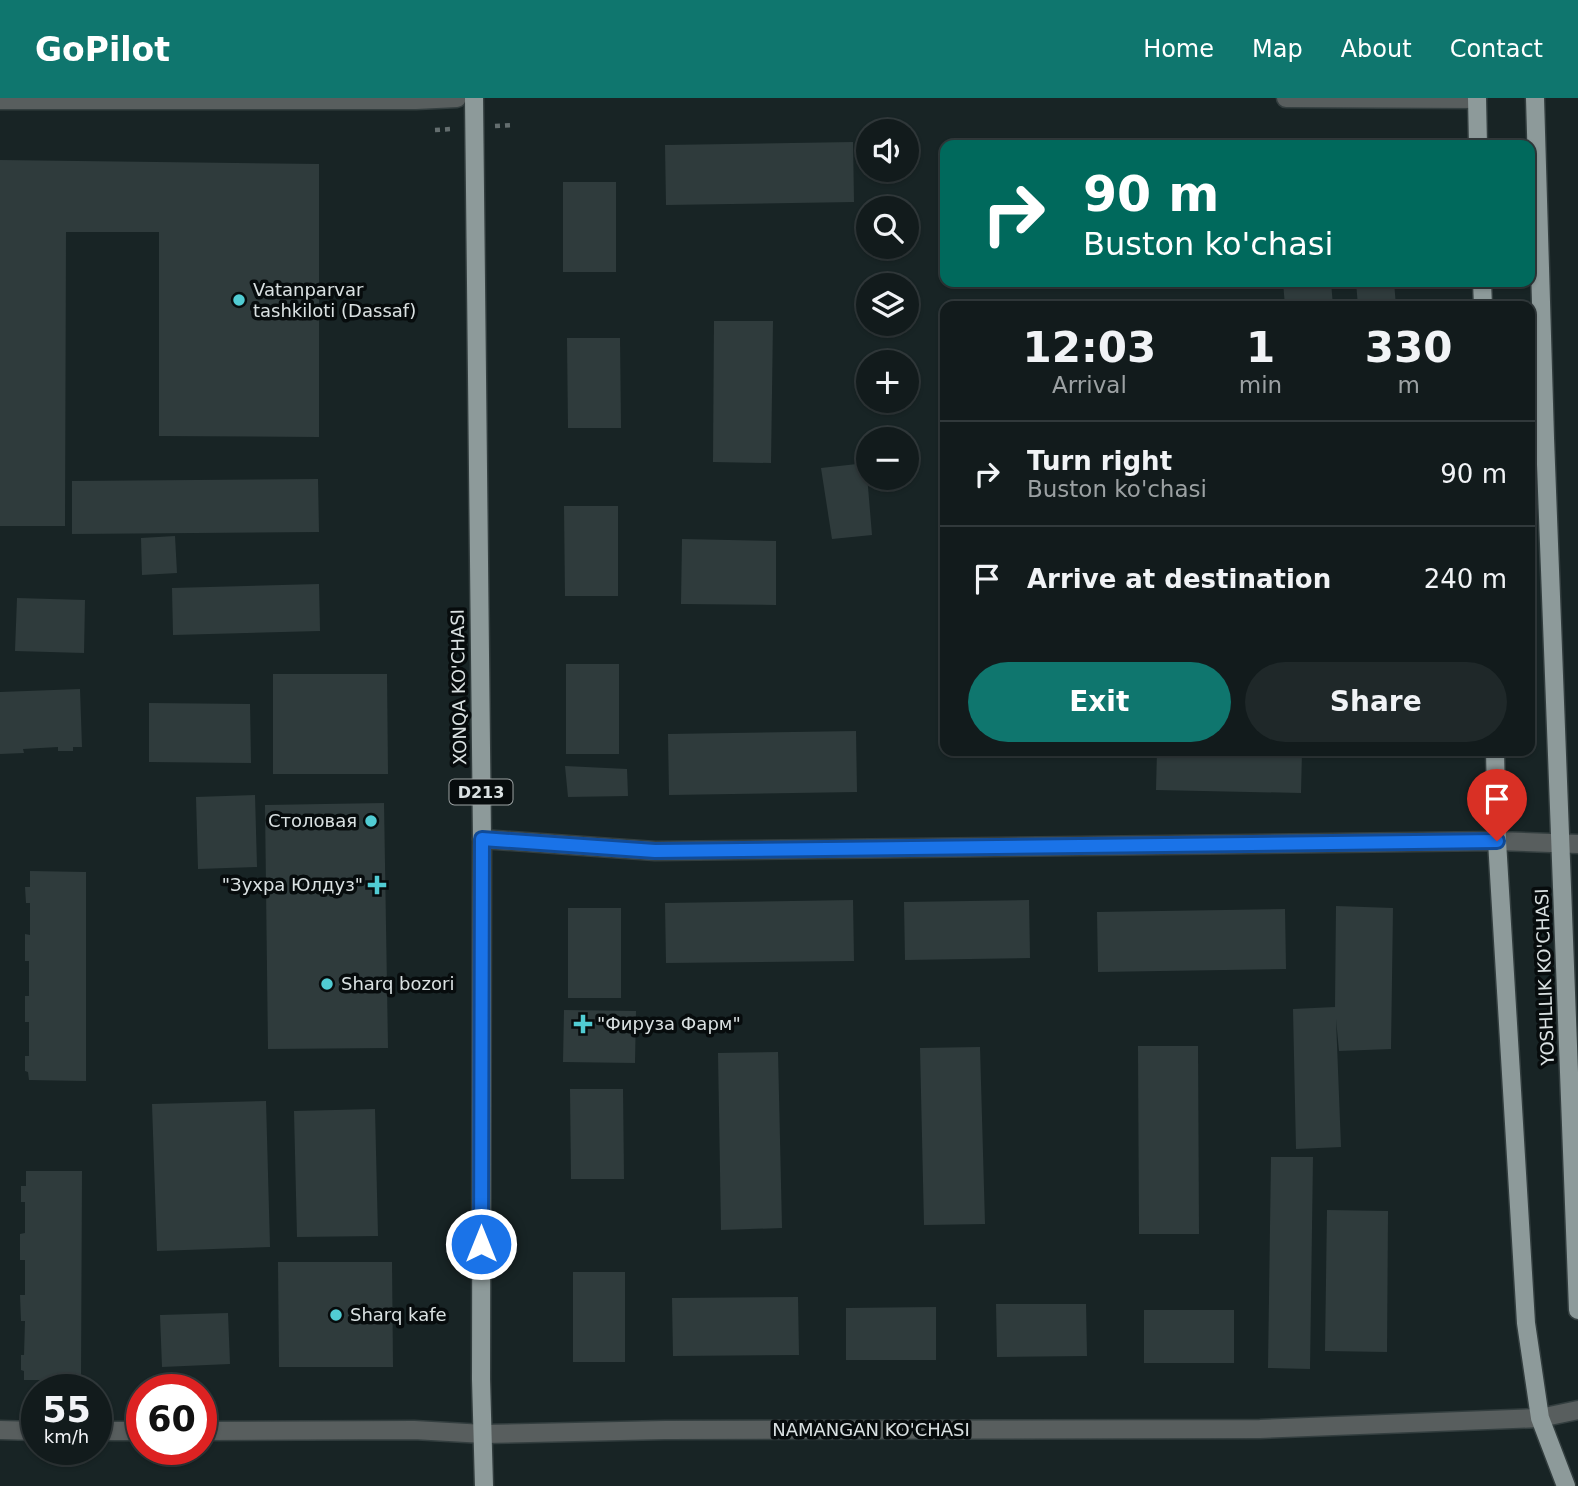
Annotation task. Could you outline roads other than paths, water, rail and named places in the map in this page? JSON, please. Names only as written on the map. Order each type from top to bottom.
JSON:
[{"type":"main road","name":"XONQA KO'CHASI","points":[[474,98],[482,839],[481,1380],[484,1486]]},
{"type":"main road","points":[[1477,98],[1478,140]]},
{"type":"main road","name":"YOSHLLIK KO'CHASI","points":[[1535,98],[1537,438],[1570,844],[1578,1310]]},
{"type":"main road","points":[[1495,756],[1497,841],[1526,1323],[1540,1418],[1566,1486]]},
{"type":"street","points":[[0,100],[457,98]]},
{"type":"street","points":[[1286,98],[1477,98]]},
{"type":"street","points":[[482,839],[655,851],[1497,841],[1570,844]]},
{"type":"street","name":"NAMANGAN KO'CHASI","points":[[217,1431],[414,1430],[484,1434],[664,1430],[1260,1429],[1540,1418],[1578,1410]]},
{"type":"street","points":[[0,1430],[21,1430]]},
{"type":"place","name":"Vatanparvar tashkiloti (Dassaf)","points":[[239,300]]},
{"type":"place","name":"Столовая","points":[[371,821]]},
{"type":"place","name":"\"Зухра Юлдуз\"","points":[[377,885]]},
{"type":"place","name":"Sharq bozori","points":[[327,984]]},
{"type":"place","name":"\"Фируза Фарм\"","points":[[583,1024]]},
{"type":"place","name":"Sharq kafe","points":[[336,1315]]}]
